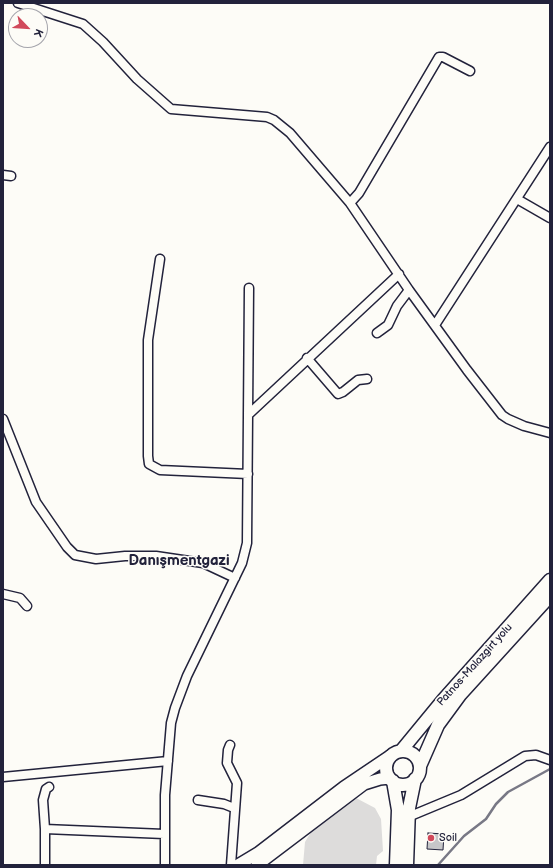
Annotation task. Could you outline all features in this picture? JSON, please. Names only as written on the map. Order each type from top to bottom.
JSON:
[{"type":"main road","name":"Patnos-Malazgirt yolu","points":[[396,753],[550,580]]},
{"type":"main road","points":[[407,865],[408,817],[415,780],[438,725],[460,695],[550,596]]},
{"type":"main road","points":[[238,865],[258,853],[344,787],[396,753],[411,753],[418,761],[420,766]]},
{"type":"main road","points":[[396,753],[386,769],[391,780],[398,810],[396,865]]},
{"type":"main road","points":[[256,865],[364,784],[380,778],[406,784],[415,780]]},
{"type":"street","points":[[18,3],[83,24],[103,42],[137,79],[171,109],[267,117],[274,120],[290,133],[350,202],[409,290],[467,370],[502,415],[524,426],[550,433]]},
{"type":"street","points":[[350,202],[359,193],[439,57],[443,57],[470,71]]},
{"type":"street","points":[[435,325],[550,147]]},
{"type":"street","points":[[517,199],[550,218]]},
{"type":"street","points":[[160,259],[148,340],[149,464],[160,470],[248,474]]},
{"type":"street","points":[[249,414],[307,358],[399,274]]},
{"type":"street","points":[[165,865],[164,834],[171,723],[181,691],[242,564],[247,543],[250,288]]},
{"type":"street","points":[[377,333],[388,325],[397,306],[409,290]]},
{"type":"street","points":[[307,358],[338,394],[343,392],[358,380],[367,379]]},
{"type":"street","points":[[3,419],[36,502],[75,555],[96,560],[125,556],[156,556],[202,563],[235,578]]},
{"type":"street","points":[[3,594],[20,598],[27,606]]},
{"type":"street","points":[[230,745],[227,763],[237,783],[231,865]]},
{"type":"street","points":[[408,817],[461,795],[525,756],[536,755],[550,760]]},
{"type":"street","points":[[3,777],[168,761]]},
{"type":"street","points":[[45,865],[43,800],[46,789],[49,787]]},
{"type":"street","points":[[198,800],[224,804],[234,808]]},
{"type":"street","points":[[45,829],[164,834]]},
{"type":"shaded area","points":[[356,798],[375,808],[381,819],[383,851],[377,856],[376,865],[303,865],[305,842],[314,827],[337,808]]},
{"type":"building","points":[[428,833],[444,834],[443,850],[427,849]]},
{"type":"waterway","points":[[438,865],[464,836],[486,819],[496,804],[508,792],[550,769]]},
{"type":"place","name":"Soil","points":[[431,838]]},
{"type":"district","name":"Danışmentgazi","points":[[179,561]]}]
